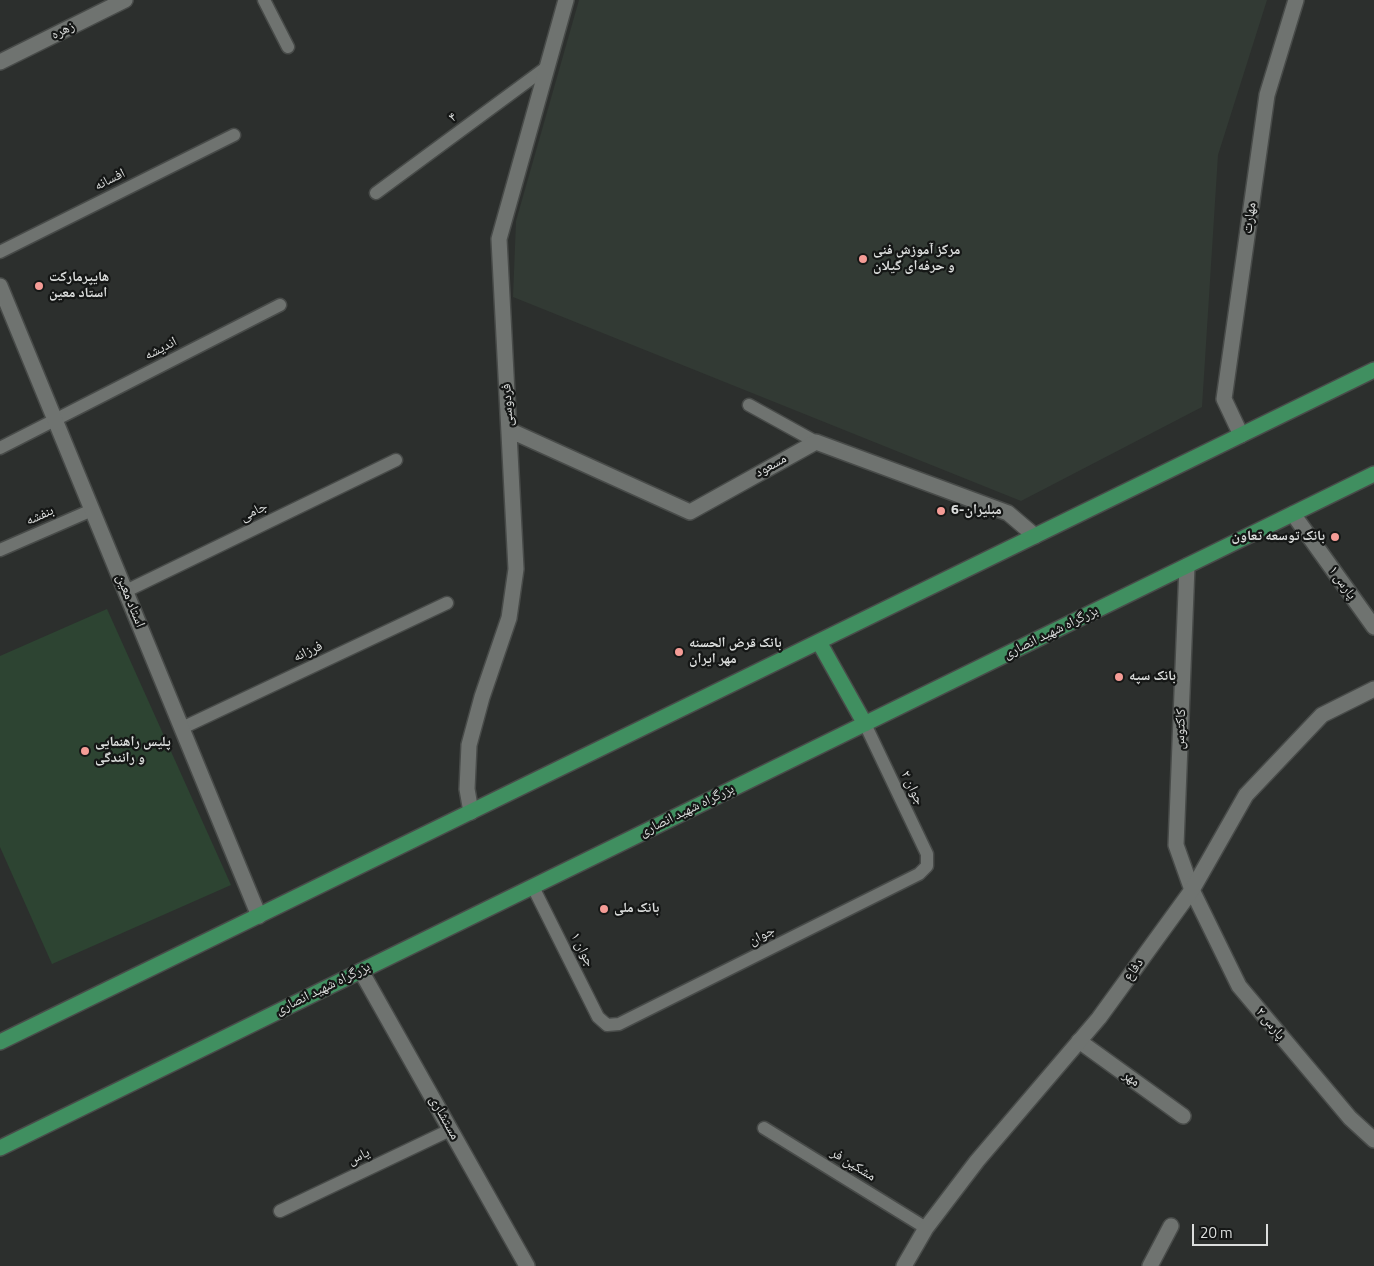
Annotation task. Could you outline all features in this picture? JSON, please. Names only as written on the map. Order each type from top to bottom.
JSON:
[{"type":"main road","points":[[0,1042],[1374,370]]},
{"type":"main road","name":"بزرگراه شهید انصاری","points":[[0,1148],[1374,474]]},
{"type":"main road","points":[[819,642],[865,724]]},
{"type":"street","name":"زهره","points":[[0,62],[125,0]]},
{"type":"street","name":"فردوسی","points":[[471,812],[467,789],[469,745],[482,697],[509,618],[516,570],[499,239],[566,0]]},
{"type":"street","name":"مهارت","points":[[1241,435],[1224,399],[1267,95],[1296,0]]},
{"type":"street","name":"استاد معین","points":[[0,286],[259,916]]},
{"type":"street","name":"مسعود","points":[[509,430],[690,512],[816,442]]},
{"type":"street","points":[[816,442],[1008,513],[1036,536]]},
{"type":"street","name":"پارس ۱","points":[[1293,514],[1374,627]]},
{"type":"street","name":"کاکتوس","points":[[1187,566],[1176,845],[1192,890]]},
{"type":"street","name":"دفاع","points":[[904,1266],[926,1228],[976,1161],[1099,1018],[1192,890],[1246,795],[1322,715],[1374,689]]},
{"type":"street","name":"پارس ۲","points":[[1192,890],[1239,986],[1350,1118],[1374,1140]]},
{"type":"street","name":"مستشاری","points":[[361,971],[527,1266]]},
{"type":"street","name":"مهر","points":[[1079,1041],[1183,1116]]},
{"type":"street","points":[[1150,1266],[1171,1226]]},
{"type":"lane","points":[[264,0],[288,47]]},
{"type":"lane","name":"۴","points":[[376,193],[547,67]]},
{"type":"lane","name":"افسانه","points":[[0,252],[234,135]]},
{"type":"lane","name":"اندیشه","points":[[0,448],[280,305]]},
{"type":"lane","points":[[749,405],[816,442]]},
{"type":"lane","name":"جامی","points":[[126,591],[396,460]]},
{"type":"lane","name":"بنفشه","points":[[0,550],[92,510]]},
{"type":"lane","name":"فرزانه","points":[[182,728],[447,603]]},
{"type":"lane","name":"جوان ۲","points":[[865,724],[927,854],[927,866]]},
{"type":"lane","name":"جوان","points":[[607,1025],[619,1024],[918,874],[927,866]]},
{"type":"lane","name":"جوان ۱","points":[[533,887],[598,1017],[607,1025]]},
{"type":"lane","name":"مشکین فر","points":[[764,1128],[926,1228]]},
{"type":"lane","name":"یاس","points":[[280,1210],[450,1130]]},
{"type":"shaded area","name":"مرکز آموزش فنی و حرفه‌ای گیلان","points":[[579,0],[1267,0],[1218,155],[1202,407],[1021,501],[513,297],[516,221]]},
{"type":"building","name":"پلیس راهنمایی و رانندگی","points":[[107,609],[231,885],[52,964],[0,847],[0,656]]},
{"type":"place","name":"مرکز آموزش فنی و حرفه‌ای گیلان","points":[[863,259]]},
{"type":"place","name":"هایپرمارکت استاد معین","points":[[39,286]]},
{"type":"place","name":"مبلیران-6","points":[[941,511]]},
{"type":"place","name":"بانک توسعه تعاون","points":[[1335,537]]},
{"type":"place","name":"بانک قرض الحسنه مهر ایران","points":[[679,652]]},
{"type":"place","name":"بانک سپه","points":[[1119,677]]},
{"type":"place","name":"پلیس راهنمایی و رانندگی","points":[[85,751]]},
{"type":"place","name":"بانک ملی","points":[[604,909]]}]
